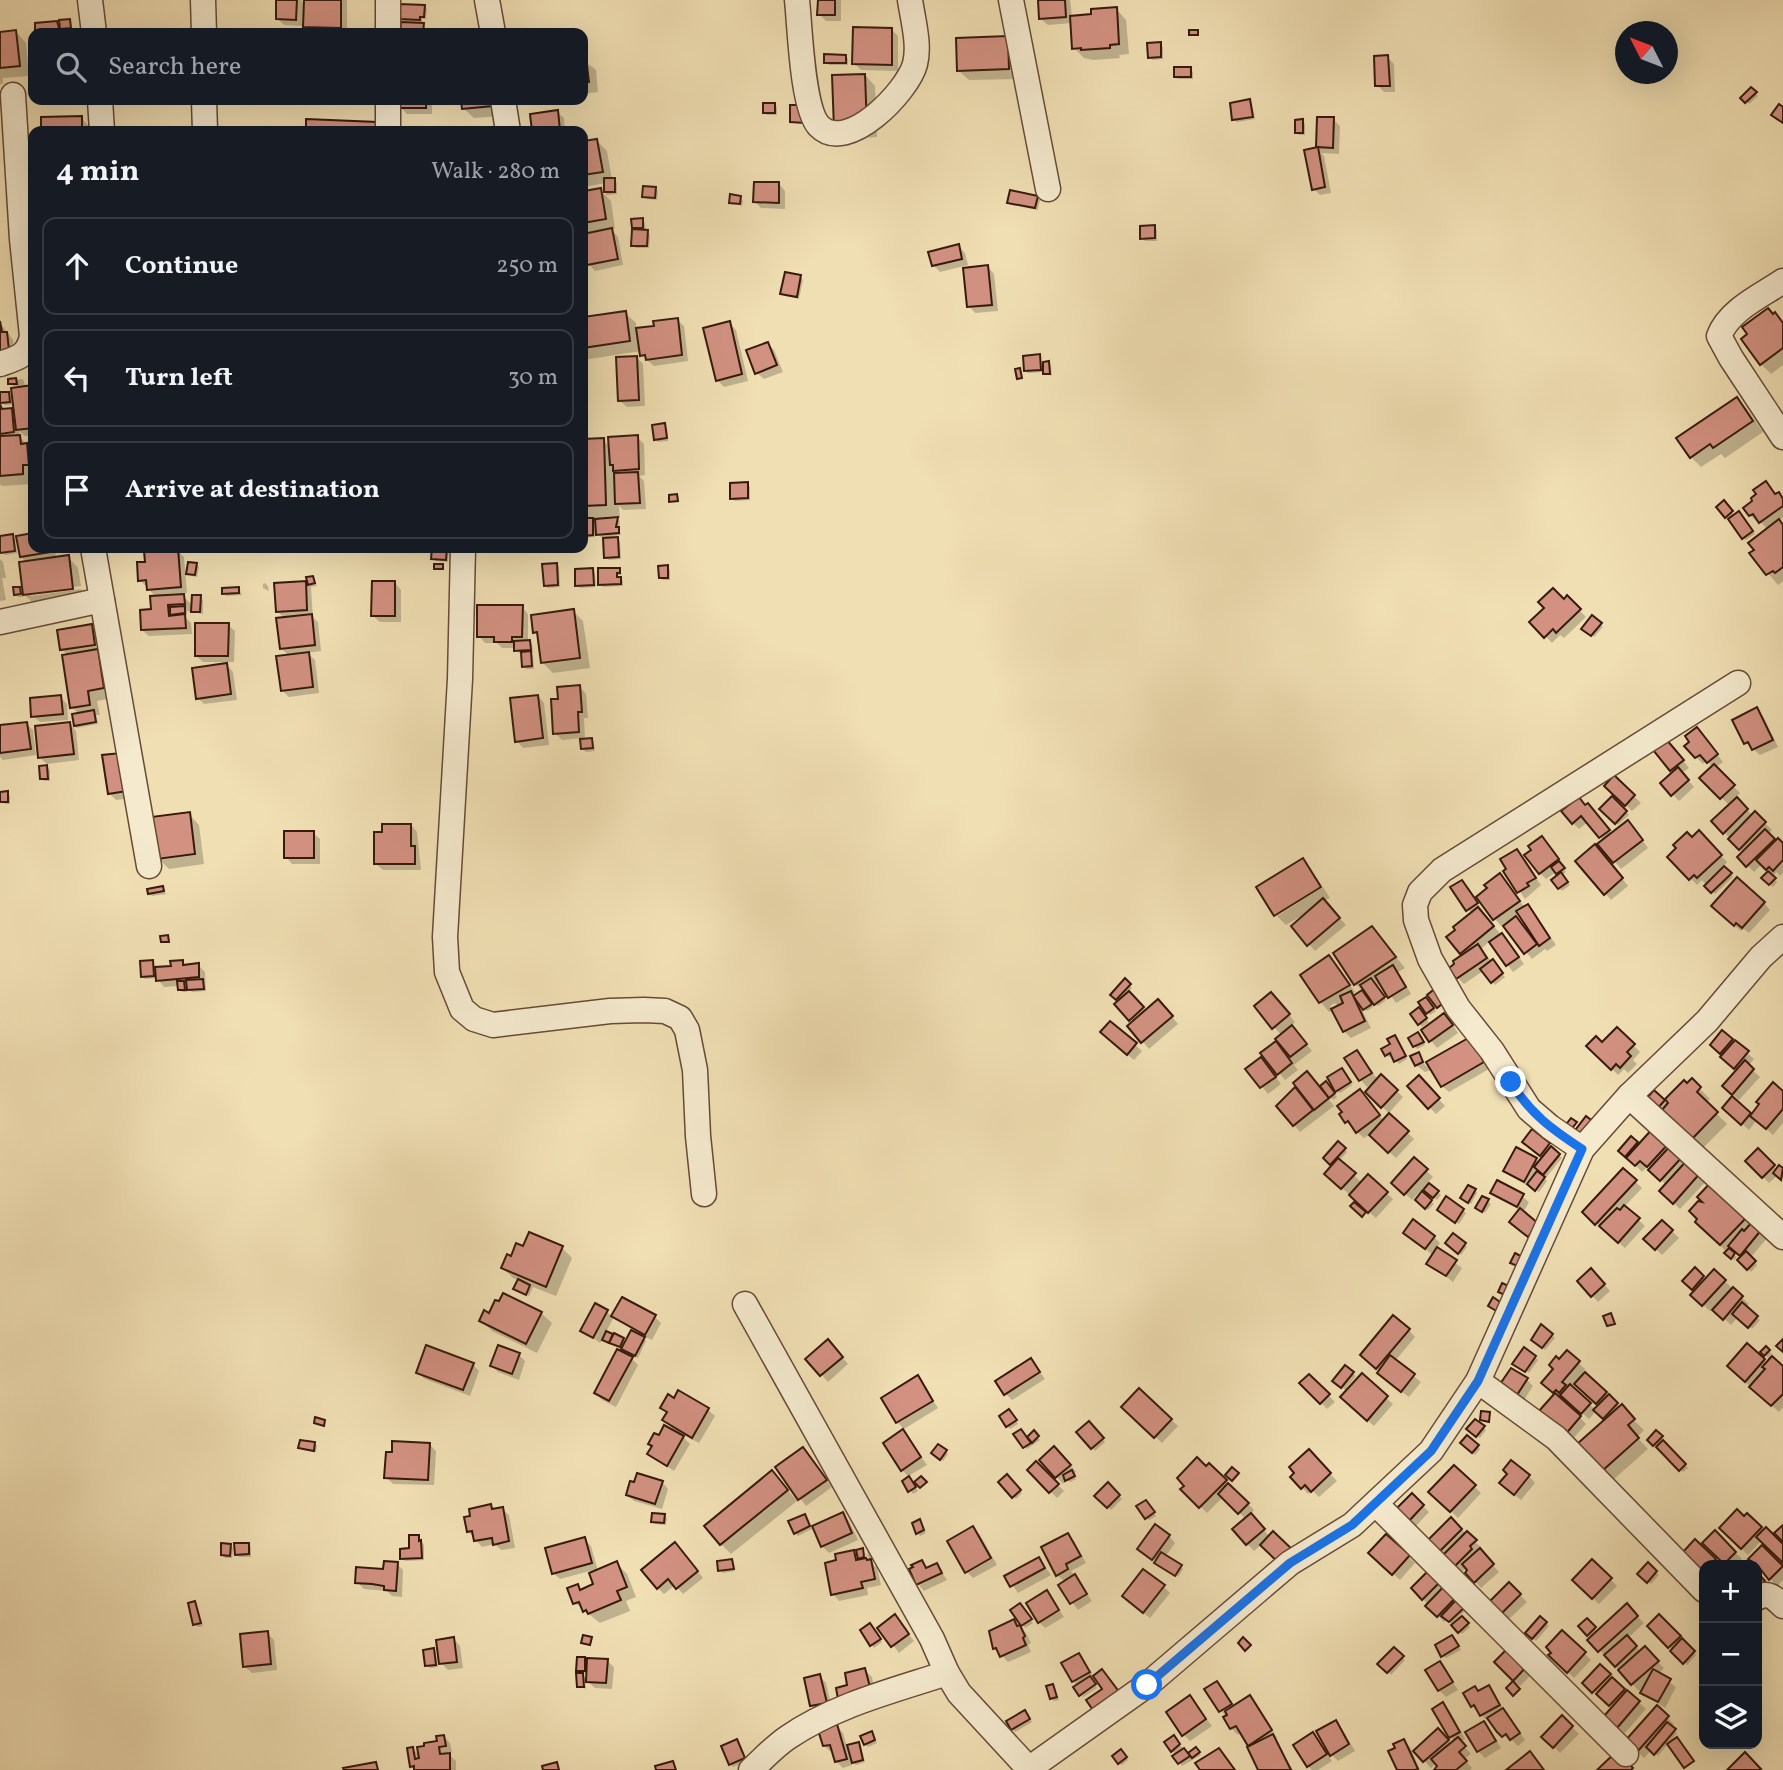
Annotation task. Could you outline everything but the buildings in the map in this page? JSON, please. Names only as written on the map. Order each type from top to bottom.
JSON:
[{"type":"street","points":[[90,0],[93,28]]},
{"type":"street","points":[[203,0],[204,28]]},
{"type":"street","points":[[388,0],[388,28]]},
{"type":"street","points":[[487,0],[492,28]]},
{"type":"street","points":[[797,0],[811,113],[818,125],[828,132],[846,133],[861,127],[884,107],[911,74],[916,57],[910,0]]},
{"type":"street","points":[[1011,0],[1048,189]]},
{"type":"street","points":[[16,95],[22,239],[28,298]]},
{"type":"street","points":[[100,105],[102,126]]},
{"type":"street","points":[[204,105],[205,126]]},
{"type":"street","points":[[388,105],[388,126]]},
{"type":"street","points":[[504,105],[507,126]]},
{"type":"street","points":[[1783,281],[1744,307],[1723,325],[1720,335],[1731,358],[1783,437]]},
{"type":"street","points":[[0,364],[22,357],[28,349]]},
{"type":"street","points":[[94,553],[149,866]]},
{"type":"street","points":[[463,553],[460,679],[445,937],[447,972],[453,992],[462,1009],[474,1018],[493,1025],[610,1011],[665,1011],[680,1018],[687,1030],[695,1070],[704,1194]]},
{"type":"street","points":[[0,622],[102,600]]},
{"type":"street","points":[[1582,1149],[1529,1109],[1492,1051],[1458,1008],[1430,959],[1416,920],[1415,905],[1420,892],[1442,870],[1738,683]]},
{"type":"street","points":[[746,1304],[959,1693],[1030,1769],[1147,1685],[1290,1563],[1352,1525],[1431,1451],[1478,1381],[1582,1149],[1629,1096],[1707,1021],[1761,957],[1783,937]]},
{"type":"street","points":[[1629,1096],[1783,1237]]},
{"type":"street","points":[[1478,1381],[1556,1438],[1699,1585]]},
{"type":"street","points":[[1376,1504],[1626,1754]]},
{"type":"street","points":[[1762,1596],[1773,1596],[1783,1606]]},
{"type":"street","points":[[751,1770],[785,1739],[807,1725],[850,1704],[947,1673]]},
{"type":"route","points":[[1147,1685],[1290,1563],[1352,1525],[1431,1451],[1478,1381],[1582,1149],[1529,1109],[1511,1082]]}]
